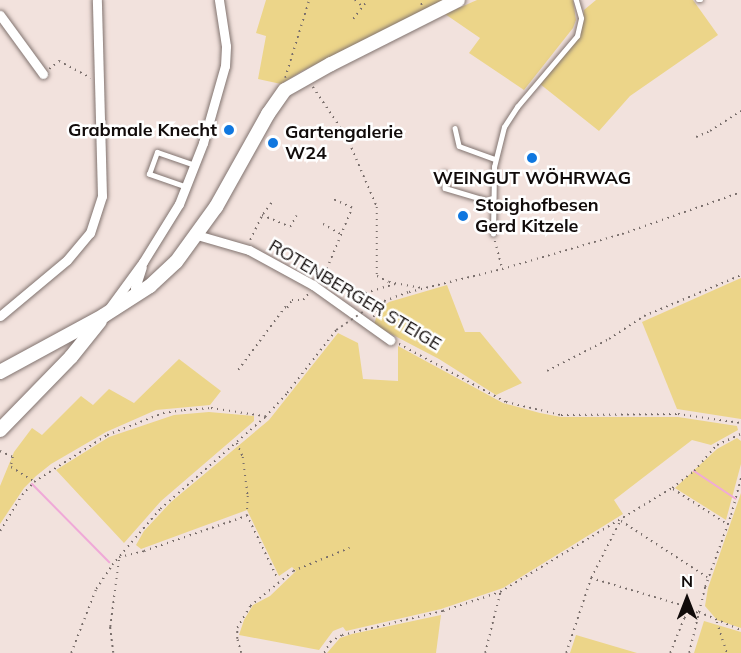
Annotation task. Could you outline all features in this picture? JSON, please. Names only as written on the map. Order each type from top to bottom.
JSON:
[{"type":"street","points":[[0,316],[68,260],[90,233],[102,196],[97,0]]},
{"type":"street","points":[[0,430],[71,357],[143,262],[179,204],[195,165],[225,66],[226,46],[219,0]]},
{"type":"street","points":[[0,372],[137,295],[176,262],[197,235],[241,164],[268,114],[285,90],[306,77],[459,0]]},
{"type":"street","points":[[0,15],[43,74]]},
{"type":"street","name":"ROTENBERGER STEIGE","points":[[197,235],[246,249],[316,287],[390,340]]},
{"type":"street","points":[[143,262],[146,272],[158,279]]},
{"type":"street","points":[[137,295],[135,288],[143,262]]},
{"type":"street","points":[[62,338],[72,346],[71,357]]},
{"type":"lane","points":[[493,234],[492,202],[495,159],[504,127],[577,36],[581,18],[576,0]]},
{"type":"lane","points":[[455,128],[459,146],[495,159]]},
{"type":"lane","points":[[186,187],[149,174],[157,152],[195,165]]},
{"type":"lane","points":[[445,173],[444,188],[492,202]]},
{"type":"path","points":[[285,90],[287,69],[309,0]]},
{"type":"path","points":[[355,0],[363,6]]},
{"type":"path","points":[[353,19],[368,0]]},
{"type":"path","points":[[43,74],[58,61],[93,80]]},
{"type":"path","points":[[306,77],[347,137],[377,207],[377,276],[396,284],[423,288]]},
{"type":"path","points":[[696,137],[710,131],[741,111]]},
{"type":"path","points":[[71,653],[96,589],[118,557],[160,508],[265,417],[287,393],[336,330],[373,305],[387,299],[622,234],[741,192]]},
{"type":"path","points":[[238,370],[285,307],[287,308],[292,300],[303,300],[316,287],[352,208],[334,200]]},
{"type":"path","points":[[246,249],[262,215],[272,202]]},
{"type":"path","points":[[262,215],[290,227],[296,216]]},
{"type":"path","points":[[323,224],[341,234]]},
{"type":"path","points":[[493,234],[502,269]]},
{"type":"path","points":[[547,371],[609,339],[644,316],[741,275]]},
{"type":"path","points":[[348,298],[396,284]]},
{"type":"path","points":[[372,327],[373,316],[387,299]]},
{"type":"path","name":"ROTENBERGER STEIGE","points":[[390,340],[506,402],[561,415],[678,414],[741,423]]},
{"type":"path","points":[[0,531],[22,495],[34,482],[107,435],[163,413],[211,408],[265,417]]},
{"type":"path","points":[[324,653],[330,642],[342,635],[443,611],[500,592],[672,488],[694,471],[717,445],[741,434]]},
{"type":"path","points":[[236,441],[243,457],[248,496],[247,515],[279,580]]},
{"type":"path","points":[[0,451],[12,457],[11,467],[34,482]]},
{"type":"path","points":[[689,653],[708,578],[728,524],[741,478]]},
{"type":"path","points":[[672,488],[728,524]]},
{"type":"path","points":[[118,557],[144,551],[247,515]]},
{"type":"path","points":[[566,653],[591,578],[620,520]]},
{"type":"path","points":[[620,520],[708,578]]},
{"type":"path","points":[[241,653],[237,639],[241,618],[250,606],[293,570],[349,548]]},
{"type":"path","points":[[113,653],[110,627],[118,557]]},
{"type":"path","points":[[591,578],[688,607],[690,613]]},
{"type":"path","points":[[485,653],[500,592]]},
{"type":"path","points":[[670,653],[684,618],[690,613],[699,612],[717,622],[741,630]]},
{"type":"path","points":[[717,622],[727,653]]},
{"type":"shaded area","points":[[266,0],[446,0],[302,71],[281,84],[258,79],[266,36],[256,33]]},
{"type":"shaded area","points":[[477,0],[573,0],[576,20],[573,28],[524,90],[469,53],[480,38],[445,14]]},
{"type":"shaded area","points":[[596,0],[693,0],[718,35],[630,96],[599,131],[540,84],[581,30],[584,10]]},
{"type":"shaded area","points":[[741,278],[741,419],[677,409],[642,322]]},
{"type":"shaded area","points":[[447,285],[465,332],[480,332],[522,383],[496,395],[439,359],[374,325],[378,311],[389,302]]},
{"type":"shaded area","points":[[338,333],[358,343],[363,379],[398,381],[398,346],[503,403],[540,413],[561,417],[678,417],[737,426],[738,430],[711,445],[692,440],[614,500],[623,514],[503,588],[441,609],[346,631],[343,627],[333,631],[319,650],[239,635],[244,620],[253,605],[270,596],[296,571],[292,567],[279,576],[247,510],[141,549],[136,545],[144,531],[171,502],[269,420]]},
{"type":"shaded area","points":[[179,359],[221,391],[210,405],[156,410],[106,432],[51,464],[36,476],[24,488],[0,524],[0,486],[14,452],[32,428],[42,435],[81,396],[93,405],[109,389],[134,403]]},
{"type":"shaded area","points":[[209,412],[254,416],[254,421],[161,501],[124,543],[56,470],[109,437],[174,415]]},
{"type":"shaded area","points":[[737,438],[741,441],[741,464],[726,520],[675,488],[717,449]]},
{"type":"shaded area","points":[[741,493],[741,628],[717,620],[705,606],[708,588]]},
{"type":"shaded area","points":[[441,615],[436,653],[327,653],[340,638],[352,634]]},
{"type":"shaded area","points":[[704,621],[741,632],[741,653],[694,653]]},
{"type":"shaded area","points":[[576,635],[637,653],[570,653]]},
{"type":"waterway","points":[[694,471],[736,499]]},
{"type":"waterway","points":[[32,484],[109,562]]},
{"type":"place","name":"Grabmale Knecht","points":[[229,130]]},
{"type":"place","name":"Gartengalerie W24","points":[[273,143]]},
{"type":"place","name":"WEINGUT WÖHRWAG","points":[[532,158]]},
{"type":"place","name":"Stoighofbesen Gerd Kitzele","points":[[463,216]]}]
